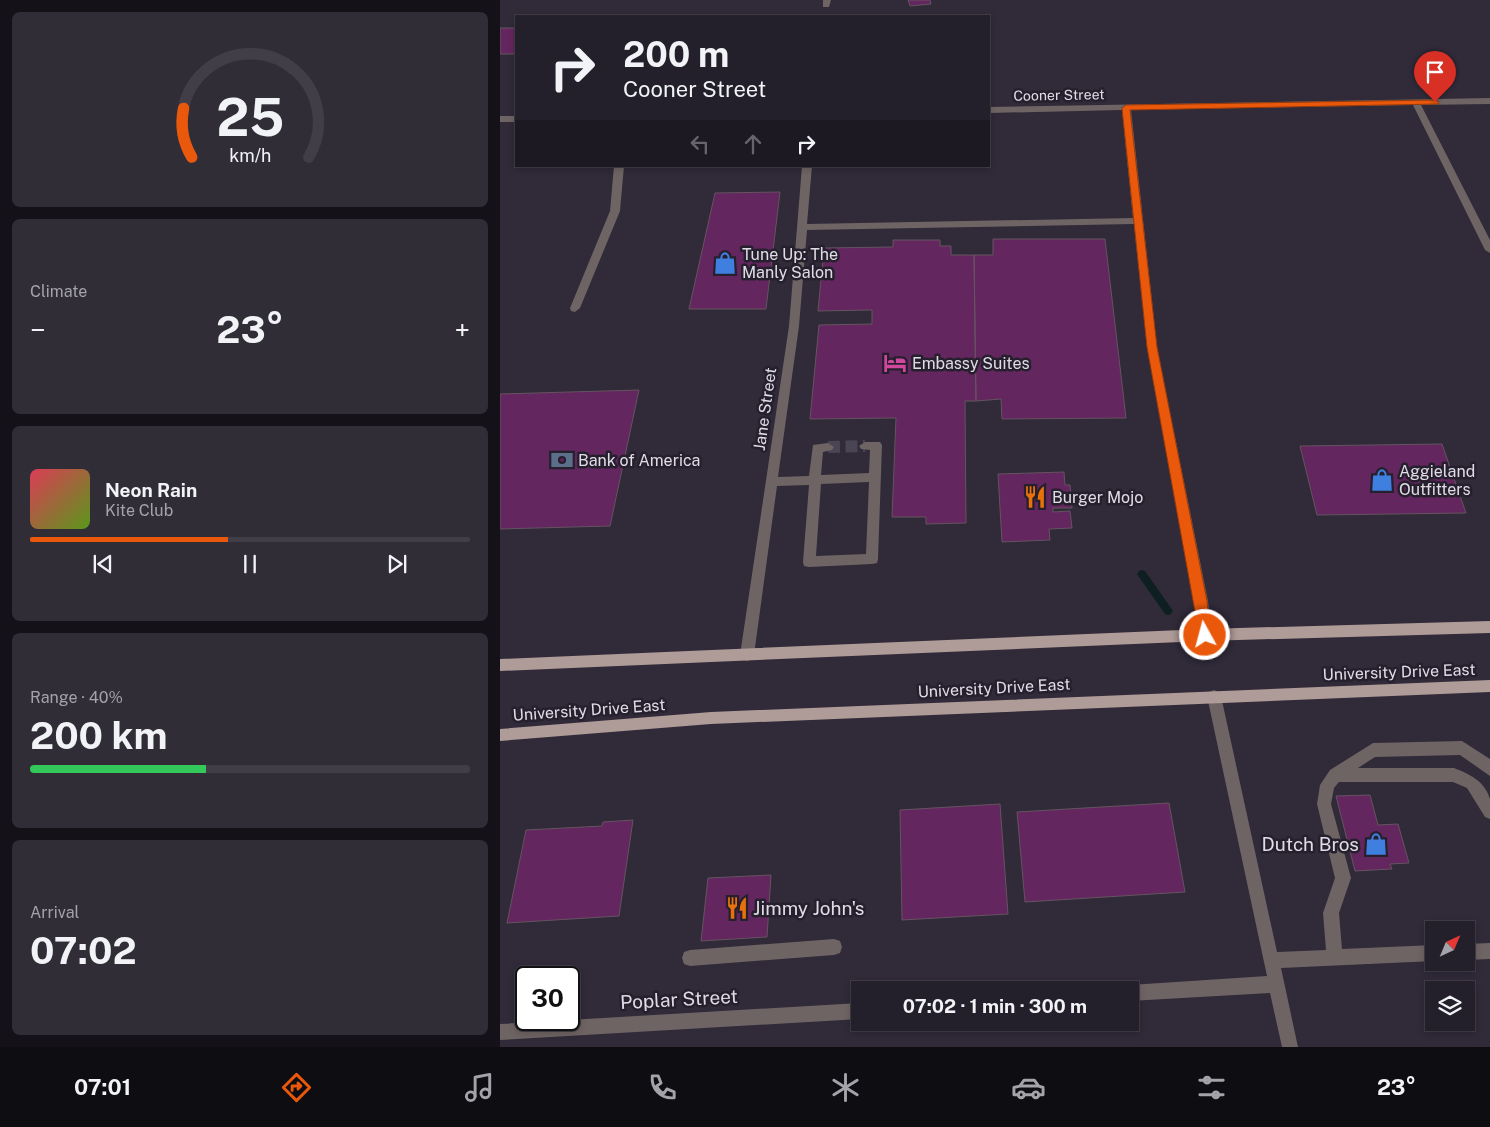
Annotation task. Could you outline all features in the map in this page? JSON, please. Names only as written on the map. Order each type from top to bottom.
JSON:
[{"type":"main road","points":[[500,664],[1205,635],[1490,627]]},
{"type":"main road","name":"University Drive East","points":[[500,735],[711,718],[1490,686]]},
{"type":"street","name":"Cooner Street","points":[[990,110],[1490,101]]},
{"type":"street","points":[[1416,102],[1490,250]]},
{"type":"street","points":[[1126,108],[1152,347],[1201,601],[1205,635]]},
{"type":"street","points":[[500,120],[515,119]]},
{"type":"street","points":[[575,308],[615,211],[619,167]]},
{"type":"street","name":"Jane Street","points":[[747,655],[794,326],[807,167]]},
{"type":"street","points":[[802,227],[1138,221]]},
{"type":"street","points":[[828,447],[817,448],[809,562],[872,559],[876,445],[865,446]]},
{"type":"street","points":[[771,482],[875,478]]},
{"type":"street","points":[[1214,696],[1290,1047]]},
{"type":"street","points":[[1335,956],[1330,913],[1344,878],[1324,804],[1327,785],[1335,775],[1373,750],[1462,748],[1480,759],[1490,769]]},
{"type":"street","points":[[1335,775],[1454,775],[1472,783],[1490,812]]},
{"type":"street","points":[[690,958],[834,947]]},
{"type":"street","points":[[1475,951],[1490,950]]},
{"type":"street","points":[[1271,960],[1425,953]]},
{"type":"street","points":[[1139,993],[1276,984]]},
{"type":"street","name":"Poplar Street","points":[[500,1032],[851,1011]]},
{"type":"building","points":[[908,0],[930,0],[931,4],[910,6]]},
{"type":"building","points":[[500,28],[515,28],[515,54],[500,54]]},
{"type":"building","points":[[780,192],[766,309],[689,309],[715,193]]},
{"type":"building","points":[[993,239],[1105,239],[1126,418],[1002,419],[1001,399],[976,401],[974,255],[993,255]]},
{"type":"building","name":"Embassy Suites","points":[[893,240],[940,240],[940,246],[951,246],[951,255],[974,255],[976,401],[965,401],[966,523],[926,524],[926,517],[892,517],[896,418],[810,419],[819,325],[872,324],[872,310],[818,311],[824,248],[893,247]]},
{"type":"building","name":"Bank of America","points":[[639,390],[610,526],[500,529],[500,394]]},
{"type":"building","name":"Aggieland Outfitters","points":[[1442,444],[1466,513],[1317,515],[1300,446]]},
{"type":"building","name":"Burger Mojo","points":[[1064,472],[1065,485],[1070,485],[1072,508],[1053,508],[1053,512],[1070,511],[1072,528],[1049,529],[1050,540],[1002,542],[998,474]]},
{"type":"building","name":"Dutch Bros","points":[[1370,795],[1378,825],[1398,824],[1409,863],[1390,864],[1392,869],[1355,871],[1336,796]]},
{"type":"building","points":[[1169,803],[1185,892],[1025,902],[1017,812]]},
{"type":"building","points":[[1000,804],[1008,914],[902,920],[900,810]]},
{"type":"building","points":[[633,820],[619,916],[507,923],[526,830],[602,826],[603,822]]},
{"type":"building","name":"Jimmy John's","points":[[771,875],[767,937],[701,941],[708,878]]},
{"type":"waterway","points":[[1142,574],[1168,611]]},
{"type":"tunnel","points":[[828,447],[865,446]]},
{"type":"place","name":"Tune Up: The Manly Salon","points":[[725,263]]},
{"type":"place","name":"Embassy Suites","points":[[895,363]]},
{"type":"place","name":"Bank of America","points":[[562,460]]},
{"type":"place","name":"Aggieland Outfitters","points":[[1382,480]]},
{"type":"place","name":"Burger Mojo","points":[[1035,497]]},
{"type":"place","name":"Dutch Bros","points":[[1376,844]]},
{"type":"place","name":"Jimmy John's","points":[[737,908]]},
{"type":"route","points":[[1205,635],[1201,601],[1152,347],[1126,108],[1435,102]]}]
